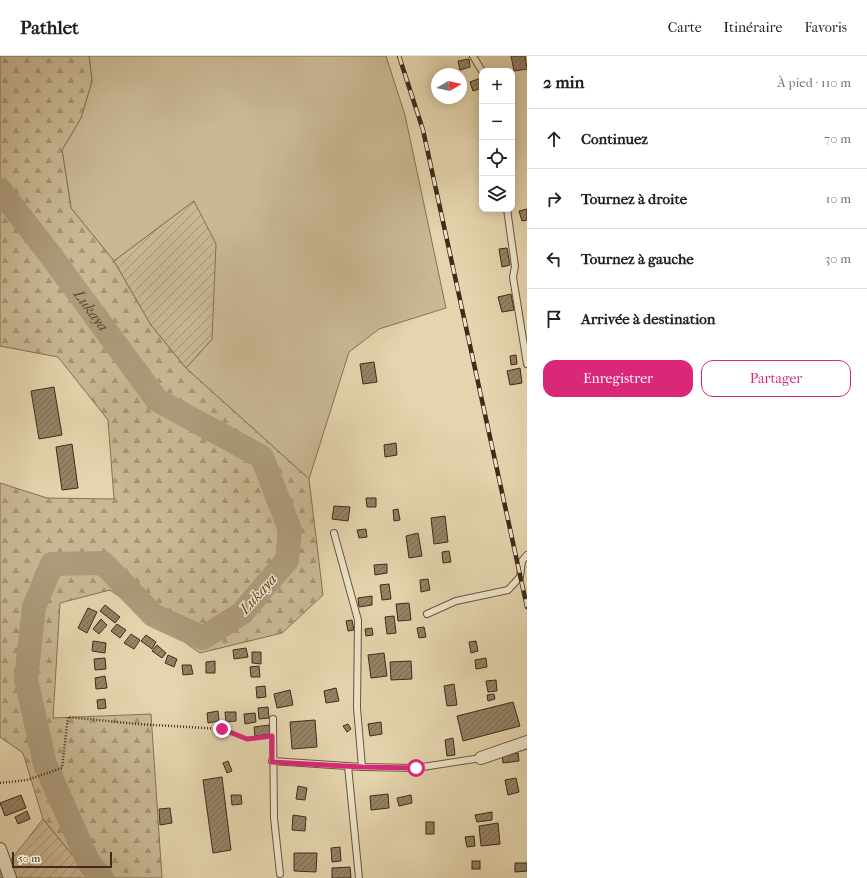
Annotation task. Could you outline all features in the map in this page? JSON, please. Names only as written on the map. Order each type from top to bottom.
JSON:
[{"type":"street","points":[[481,758],[527,742]]},
{"type":"street","points":[[0,849],[10,878]]},
{"type":"lane","points":[[473,56],[480,68]]},
{"type":"lane","points":[[507,212],[515,266],[513,277],[527,364]]},
{"type":"lane","points":[[334,533],[358,620],[357,708],[362,767]]},
{"type":"lane","points":[[427,614],[456,601],[508,590],[520,577],[522,561],[527,555]]},
{"type":"lane","points":[[273,719],[272,762],[274,818],[280,874]]},
{"type":"lane","points":[[272,762],[362,767],[416,768],[481,758]]},
{"type":"lane","points":[[348,766],[359,878]]},
{"type":"path","points":[[0,783],[27,780],[62,768],[68,717],[137,724],[222,729],[247,739],[272,736]]},
{"type":"green space","points":[[0,56],[89,56],[92,81],[81,118],[62,150],[71,208],[114,261],[151,325],[186,368],[309,479],[323,595],[282,633],[200,653],[110,590],[60,603],[53,718],[151,714],[162,878],[91,878],[43,819],[23,753],[0,737],[0,483],[47,498],[114,499],[108,420],[58,357],[0,346]]},
{"type":"green space","points":[[89,56],[386,56],[405,115],[446,308],[379,329],[349,352],[309,479],[186,368],[212,339],[194,201],[114,261],[71,208],[62,150],[81,118],[92,81]]},
{"type":"green space","points":[[194,201],[216,244],[212,339],[186,368],[151,325],[114,261]]},
{"type":"green space","points":[[43,819],[91,878],[0,878],[0,874]]},
{"type":"building","points":[[511,56],[525,56],[527,69],[515,71],[515,68],[513,68]]},
{"type":"building","points":[[469,59],[470,67],[460,68],[458,61]]},
{"type":"building","points":[[479,79],[479,89],[473,91],[470,82]]},
{"type":"building","points":[[527,209],[527,220],[522,221],[519,211]]},
{"type":"building","points":[[507,248],[510,265],[502,267],[499,249]]},
{"type":"building","points":[[511,294],[514,310],[502,312],[498,297]]},
{"type":"building","points":[[516,355],[517,364],[511,365],[510,356]]},
{"type":"building","points":[[374,362],[377,382],[363,384],[360,364]]},
{"type":"building","points":[[520,368],[522,383],[510,385],[507,371]]},
{"type":"building","points":[[54,387],[62,435],[39,439],[31,391]]},
{"type":"building","points":[[396,443],[397,455],[385,457],[384,445]]},
{"type":"building","points":[[72,444],[78,488],[62,490],[56,447]]},
{"type":"building","points":[[366,498],[376,498],[376,507],[367,507]]},
{"type":"building","points":[[334,506],[350,507],[348,521],[332,519]]},
{"type":"building","points":[[398,509],[400,520],[394,521],[393,510]]},
{"type":"building","points":[[445,516],[448,542],[434,544],[431,518]]},
{"type":"building","points":[[366,529],[367,537],[359,538],[357,530]]},
{"type":"building","points":[[418,533],[422,556],[409,558],[406,536]]},
{"type":"building","points":[[449,551],[451,562],[443,563],[442,552]]},
{"type":"building","points":[[387,564],[387,573],[375,575],[374,565]]},
{"type":"building","points":[[428,579],[430,590],[421,592],[420,580]]},
{"type":"building","points":[[389,584],[391,599],[382,600],[380,585]]},
{"type":"building","points":[[372,596],[372,605],[359,607],[358,598]]},
{"type":"building","points":[[409,603],[411,620],[398,621],[396,604]]},
{"type":"building","points":[[105,605],[120,617],[115,623],[100,611]]},
{"type":"building","points":[[88,608],[97,612],[87,633],[78,628]]},
{"type":"building","points":[[394,616],[396,633],[387,634],[385,617]]},
{"type":"building","points":[[101,619],[107,625],[99,634],[93,629]]},
{"type":"building","points":[[352,620],[354,630],[348,631],[346,621]]},
{"type":"building","points":[[117,624],[126,630],[120,638],[111,631]]},
{"type":"building","points":[[424,627],[426,637],[419,638],[417,628]]},
{"type":"building","points":[[372,628],[373,635],[366,636],[365,629]]},
{"type":"building","points":[[131,634],[140,640],[134,649],[124,643]]},
{"type":"building","points":[[146,635],[156,642],[152,649],[141,641]]},
{"type":"building","points":[[93,641],[106,643],[105,653],[92,651]]},
{"type":"building","points":[[476,641],[478,651],[471,653],[469,642]]},
{"type":"building","points":[[157,645],[166,653],[162,658],[152,651]]},
{"type":"building","points":[[246,648],[248,657],[234,659],[233,650]]},
{"type":"building","points":[[252,652],[261,652],[261,664],[252,663]]},
{"type":"building","points":[[384,653],[387,676],[371,678],[368,655]]},
{"type":"building","points":[[168,655],[177,659],[174,667],[165,663]]},
{"type":"building","points":[[105,658],[106,669],[95,670],[94,659]]},
{"type":"building","points":[[486,658],[487,667],[476,669],[475,660]]},
{"type":"building","points":[[215,661],[215,673],[206,673],[206,662]]},
{"type":"building","points":[[411,661],[412,679],[391,680],[390,662]]},
{"type":"building","points":[[182,665],[191,665],[193,674],[183,675]]},
{"type":"building","points":[[259,666],[260,677],[251,677],[250,667]]},
{"type":"building","points":[[105,676],[107,688],[96,689],[95,678]]},
{"type":"building","points":[[496,680],[497,691],[488,692],[486,681]]},
{"type":"building","points":[[454,684],[457,705],[447,706],[444,686]]},
{"type":"building","points":[[265,686],[266,697],[257,698],[256,687]]},
{"type":"building","points":[[336,688],[339,701],[326,703],[324,691]]},
{"type":"building","points":[[290,690],[293,705],[277,708],[274,694]]},
{"type":"building","points":[[494,694],[495,699],[488,701],[487,695]]},
{"type":"building","points":[[105,699],[106,708],[98,709],[97,700]]},
{"type":"building","points":[[513,702],[520,726],[463,741],[457,716]]},
{"type":"building","points":[[268,707],[269,718],[259,719],[258,708]]},
{"type":"building","points":[[218,711],[219,721],[208,723],[207,713]]},
{"type":"building","points":[[225,712],[236,712],[236,721],[226,722]]},
{"type":"building","points":[[255,713],[256,722],[245,724],[244,714]]},
{"type":"building","points":[[315,720],[317,747],[292,749],[290,722]]},
{"type":"building","points":[[381,722],[382,734],[370,736],[368,724]]},
{"type":"building","points":[[348,724],[351,729],[347,732],[343,726]]},
{"type":"building","points":[[269,725],[270,734],[255,736],[254,727]]},
{"type":"building","points":[[453,738],[455,755],[447,756],[445,740]]},
{"type":"building","points":[[518,753],[519,761],[503,763],[502,755]]},
{"type":"building","points":[[228,761],[232,771],[227,773],[223,763]]},
{"type":"building","points":[[222,777],[231,850],[213,853],[203,780]]},
{"type":"building","points":[[516,778],[519,792],[508,795],[505,780]]},
{"type":"building","points":[[298,786],[307,788],[305,800],[296,799]]},
{"type":"building","points":[[388,794],[389,808],[371,810],[370,796]]},
{"type":"building","points":[[21,795],[26,808],[5,816],[0,803]]},
{"type":"building","points":[[231,795],[241,795],[242,804],[232,805]]},
{"type":"building","points":[[411,795],[412,803],[399,806],[397,798]]},
{"type":"building","points":[[170,808],[172,823],[160,825],[159,809]]},
{"type":"building","points":[[27,811],[30,819],[18,824],[15,817]]},
{"type":"building","points":[[492,812],[492,820],[477,822],[475,815]]},
{"type":"building","points":[[293,815],[306,817],[305,831],[292,830]]},
{"type":"building","points":[[426,822],[434,822],[434,834],[426,834]]},
{"type":"building","points":[[498,823],[500,844],[481,846],[479,826]]},
{"type":"building","points":[[474,836],[475,846],[467,847],[465,837]]},
{"type":"building","points":[[340,847],[341,861],[332,862],[331,848]]},
{"type":"building","points":[[294,853],[317,853],[316,872],[294,871]]},
{"type":"building","points":[[472,861],[480,861],[480,869],[472,869]]},
{"type":"building","points":[[515,863],[527,863],[527,871],[515,872]]},
{"type":"building","points":[[350,867],[351,878],[332,878],[332,868]]},
{"type":"waterway","name":"Lukaya","points":[[0,190],[48,252],[157,400],[262,457],[290,530],[287,560],[242,613],[203,638],[153,615],[103,563],[52,564],[34,607],[26,679],[45,764],[89,863],[102,878]]},
{"type":"railway","points":[[399,56],[423,130],[527,607]]},
{"type":"route","points":[[222,729],[247,739],[272,736],[272,762],[362,767],[416,768]]}]
